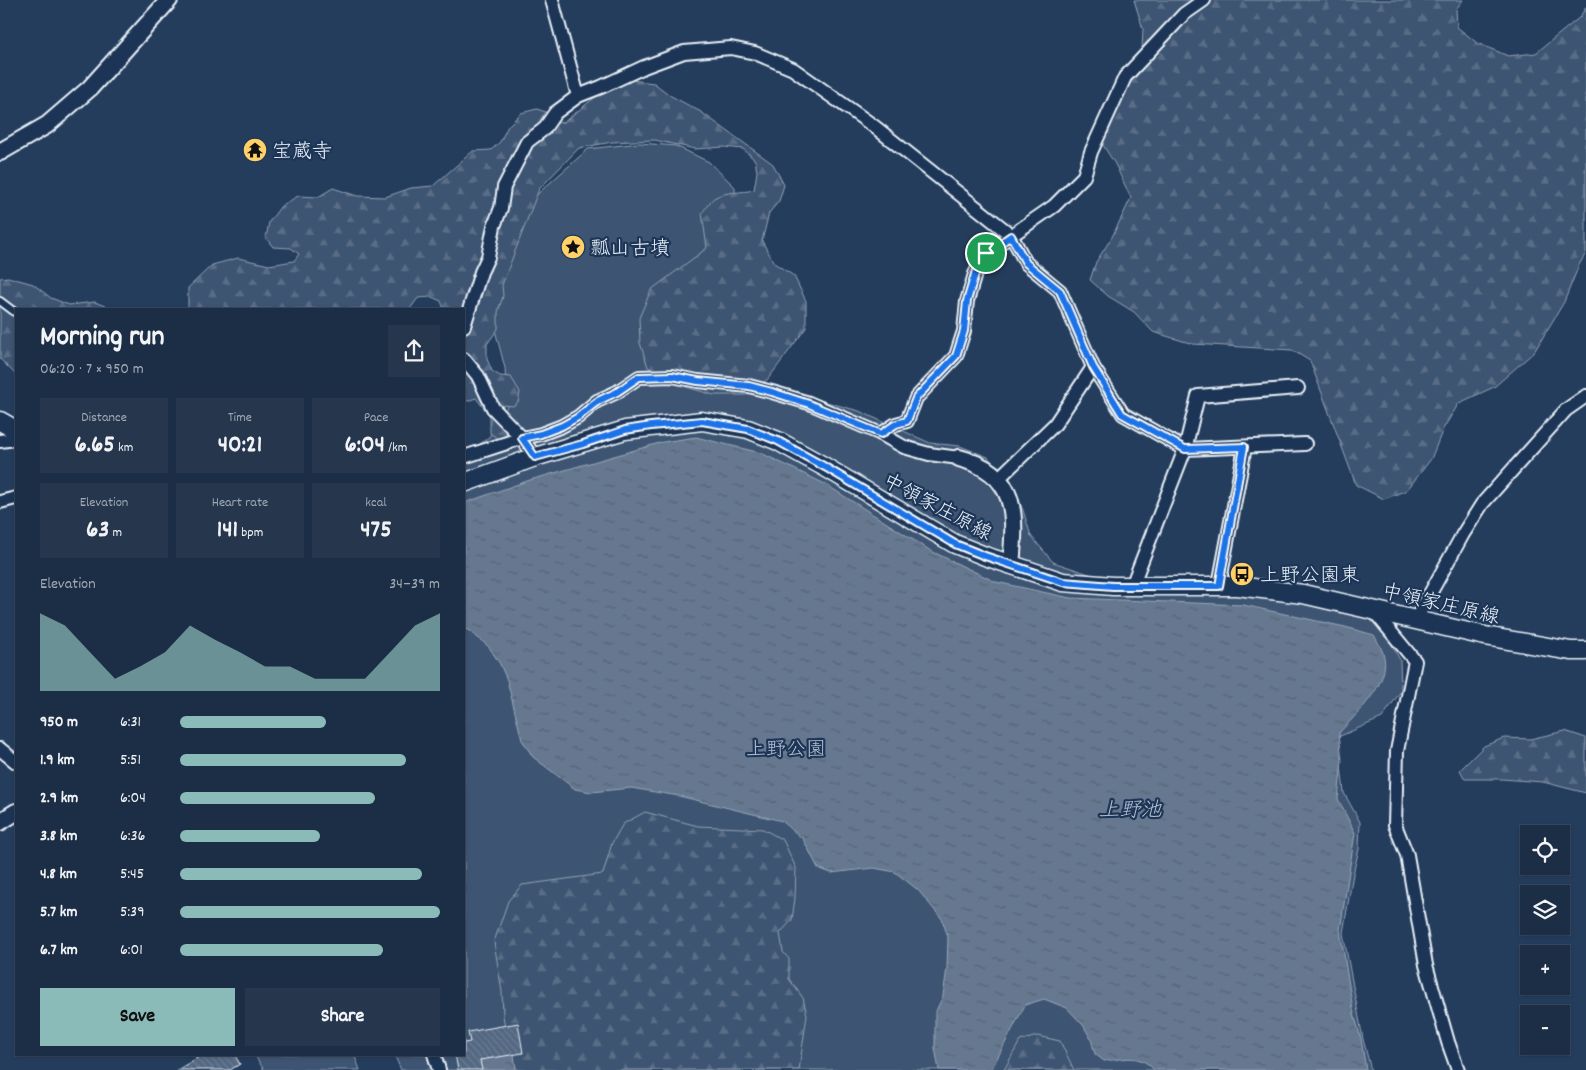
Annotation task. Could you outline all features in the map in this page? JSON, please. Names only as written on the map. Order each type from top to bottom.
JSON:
[{"type":"main road","points":[[0,421],[15,429]]},
{"type":"main road","name":"中領家庄原線","points":[[465,483],[535,457],[625,430],[702,421],[748,429],[778,441],[955,544],[1063,582],[1113,586],[1237,586],[1303,594],[1520,642],[1571,651],[1586,651]]},
{"type":"street","points":[[0,152],[47,125],[77,100],[112,65],[169,0]]},
{"type":"street","points":[[552,0],[578,96]]},
{"type":"street","points":[[881,434],[896,424],[907,421],[916,398],[956,356],[964,331],[967,301],[975,274],[986,253],[1054,206],[1084,176],[1091,152],[1124,77],[1184,14],[1204,0]]},
{"type":"street","points":[[465,323],[481,272],[488,257],[494,226],[501,208],[504,187],[527,142],[544,129],[555,113],[578,96],[684,52],[731,48],[755,53],[794,69],[908,152],[1011,236],[1026,263],[1060,291],[1093,367],[1122,414],[1185,449],[1305,444]]},
{"type":"street","points":[[465,361],[478,376],[493,408],[522,438],[535,457]]},
{"type":"street","points":[[999,478],[1055,424],[1093,367]]},
{"type":"street","points":[[465,457],[562,426],[578,417],[598,401],[617,392],[639,377],[672,376],[698,381],[749,386],[809,404],[881,434],[904,446],[929,454],[976,462],[999,478],[1007,493],[1015,529],[1011,565]]},
{"type":"street","points":[[1132,586],[1185,449],[1198,396],[1298,388]]},
{"type":"street","points":[[1416,619],[1463,534],[1482,504],[1566,410],[1586,396]]},
{"type":"street","points":[[0,441],[15,439]]},
{"type":"street","points":[[1219,586],[1244,447]]},
{"type":"street","points":[[0,502],[15,498]]},
{"type":"street","points":[[1372,609],[1415,661],[1410,694],[1397,751],[1395,825],[1407,854],[1426,965],[1458,1070]]},
{"type":"street","points":[[0,749],[15,761]]},
{"type":"street","points":[[434,1056],[438,1070]]},
{"type":"lane","points":[[0,301],[15,312]]},
{"type":"green space","points":[[1134,0],[1463,0],[1456,9],[1457,27],[1477,43],[1508,56],[1536,53],[1580,17],[1586,7],[1586,253],[1564,302],[1534,352],[1494,387],[1459,403],[1443,429],[1431,459],[1407,490],[1384,499],[1356,485],[1310,361],[1292,350],[1193,344],[1153,332],[1134,312],[1108,296],[1090,280],[1096,262],[1112,237],[1131,198],[1115,164],[1101,142],[1142,50],[1143,29]]},
{"type":"green space","points":[[630,80],[654,83],[671,96],[701,112],[773,164],[784,185],[779,201],[769,213],[762,241],[774,263],[794,276],[806,301],[806,328],[768,379],[746,395],[714,395],[672,383],[648,367],[640,343],[639,318],[651,290],[707,248],[702,213],[711,201],[723,194],[754,190],[757,172],[755,160],[743,149],[724,147],[695,149],[655,140],[612,142],[579,148],[539,189],[502,285],[503,296],[498,312],[498,329],[487,344],[487,359],[492,371],[500,376],[511,377],[520,392],[518,402],[513,406],[504,405],[502,410],[509,431],[503,438],[497,438],[490,433],[490,416],[476,398],[465,402],[465,308],[444,308],[441,301],[432,297],[418,298],[411,308],[188,308],[188,288],[212,265],[238,258],[269,265],[294,261],[299,254],[291,248],[273,247],[266,238],[269,222],[281,206],[298,196],[318,197],[333,188],[357,196],[385,197],[411,188],[433,186],[473,151],[491,150],[500,142],[508,126],[521,113],[537,109],[548,113],[557,123],[564,122],[603,91]]},
{"type":"green space","name":"上野公園","points":[[640,143],[676,146],[709,162],[735,187],[735,217],[646,349],[859,411],[930,443],[960,446],[988,457],[1012,486],[1023,510],[1031,536],[1053,562],[1092,575],[1150,583],[1332,598],[1380,622],[1400,660],[1401,691],[1382,718],[1338,737],[1344,793],[1360,822],[1359,849],[1343,933],[1363,1039],[1371,1070],[401,1070],[395,1056],[465,1056],[465,452],[475,448],[489,437],[507,406],[505,368],[490,311],[523,207],[588,149]]},
{"type":"green space","points":[[8,277],[33,284],[51,298],[69,305],[95,302],[110,308],[15,308],[15,374],[0,359],[0,278]]},
{"type":"green space","points":[[1565,731],[1586,738],[1586,793],[1543,782],[1465,779],[1460,770],[1484,746],[1504,738],[1530,739]]},
{"type":"green space","points":[[645,812],[698,826],[763,829],[783,840],[796,868],[792,920],[780,933],[783,952],[789,959],[789,979],[803,998],[807,1015],[799,1070],[513,1070],[503,1016],[502,992],[494,942],[508,901],[522,885],[603,874],[612,843],[623,824]]},
{"type":"green space","points":[[1037,1036],[1060,1041],[1074,1070],[1004,1070],[1020,1041]]},
{"type":"green space","points":[[255,1056],[355,1056],[360,1070],[264,1070]]},
{"type":"water","name":"上野池","points":[[696,437],[761,453],[825,484],[931,551],[996,582],[1070,598],[1243,605],[1374,635],[1383,653],[1385,664],[1383,675],[1371,697],[1339,733],[1342,761],[1338,799],[1355,833],[1340,930],[1353,1010],[1361,1039],[1366,1070],[1154,1070],[1143,1061],[1137,1059],[1125,1058],[1104,1061],[1095,1054],[1091,1039],[1083,1025],[1067,1008],[1044,999],[1025,1005],[991,1070],[939,1070],[935,1048],[935,1013],[943,996],[947,968],[948,937],[942,919],[918,890],[895,872],[874,868],[831,873],[818,868],[803,839],[782,821],[679,796],[631,788],[591,792],[575,789],[533,757],[522,740],[507,680],[500,664],[489,647],[465,629],[465,503],[530,480],[663,442]]},
{"type":"water","points":[[514,1054],[516,1070],[482,1070],[480,1060]]},
{"type":"building","points":[[518,1023],[523,1053],[480,1060],[482,1070],[458,1070],[455,1056],[465,1056],[465,1043],[470,1042],[468,1032]]},
{"type":"building","points":[[201,1056],[235,1056],[240,1064],[230,1070],[177,1070]]},
{"type":"place","name":"宝蔵寺","points":[[255,150]]},
{"type":"place","name":"瓢山古墳","points":[[573,247]]},
{"type":"place","name":"上野公園東","points":[[1242,574]]},
{"type":"route","points":[[1011,236],[1026,263],[1060,291],[1093,367],[1122,414],[1185,449],[1244,447],[1219,586],[1113,586],[1063,582],[985,556],[955,544],[778,441],[748,429],[702,421],[651,426],[625,430],[535,457],[522,438],[541,434],[562,426],[578,417],[598,401],[617,392],[639,377],[655,376],[672,376],[698,381],[749,386],[809,404],[881,434],[896,424],[907,421],[916,398],[956,356],[964,331],[967,301],[975,274],[986,253],[1011,236]]}]
